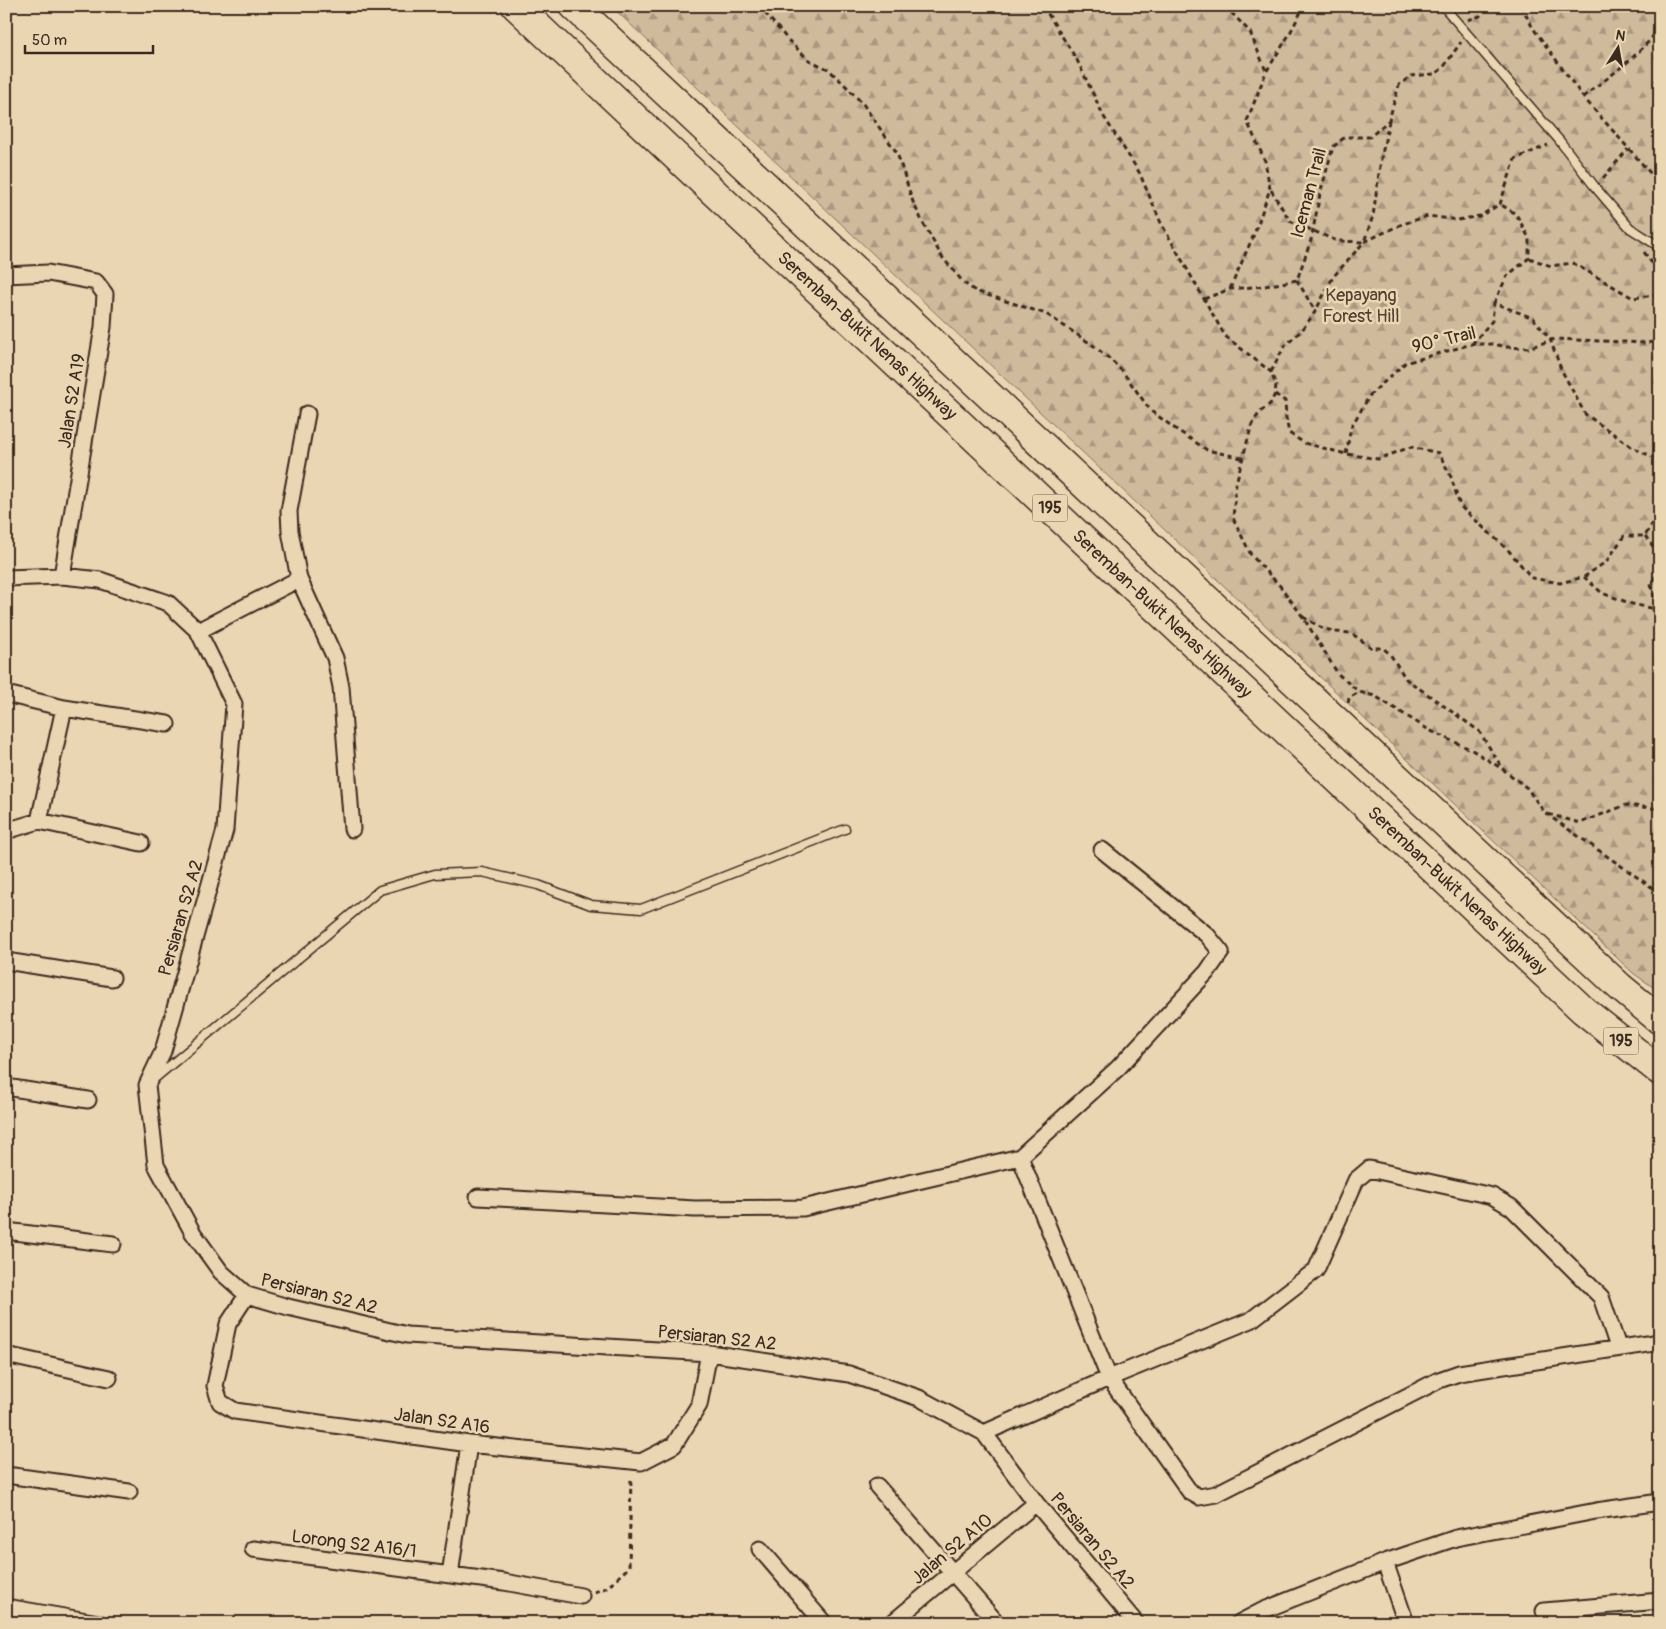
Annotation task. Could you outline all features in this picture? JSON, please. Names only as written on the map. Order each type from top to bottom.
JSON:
[{"type":"highway","name":"Seremban-Bukit Nenas Highway","points":[[516,6],[1583,1010],[1660,1071]]},
{"type":"highway","name":"195","points":[[574,6],[1613,980],[1660,1020]]},
{"type":"street","name":"Jalan S2 A19","points":[[6,275],[48,273],[96,282],[105,294],[103,326],[62,576]]},
{"type":"street","points":[[307,414],[290,511],[290,531],[299,579],[335,658],[341,687],[352,829]]},
{"type":"street","name":"Persiaran S2 A2","points":[[6,578],[62,576],[100,580],[168,604],[198,630],[234,704],[225,830],[163,1051],[147,1085],[156,1164],[193,1233],[221,1272],[247,1295],[288,1307],[407,1335],[709,1353],[849,1374],[919,1398],[984,1432],[1036,1503],[1136,1623]]},
{"type":"street","points":[[198,630],[299,579]]},
{"type":"street","points":[[6,694],[64,708],[167,724]]},
{"type":"street","points":[[39,821],[64,708]]},
{"type":"street","points":[[6,831],[39,821],[141,844]]},
{"type":"street","points":[[478,1197],[695,1209],[803,1208],[1020,1158],[1118,1068],[1208,972],[1221,952],[1207,935],[1102,850]]},
{"type":"street","points":[[6,961],[112,978]]},
{"type":"street","points":[[6,1086],[88,1100]]},
{"type":"street","points":[[1020,1158],[1110,1378],[1190,1492],[1199,1498],[1216,1494],[1439,1380],[1459,1373],[1660,1342]]},
{"type":"street","points":[[984,1432],[1251,1320],[1316,1270],[1356,1180],[1369,1169],[1492,1196],[1511,1207],[1601,1297],[1618,1347]]},
{"type":"street","points":[[6,1231],[113,1244]]},
{"type":"street","name":"Jalan S2 A16","points":[[247,1295],[228,1324],[215,1386],[220,1402],[235,1410],[469,1444],[640,1462],[674,1445],[699,1405],[709,1353]]},
{"type":"street","points":[[6,1355],[109,1378]]},
{"type":"street","points":[[450,1575],[469,1444]]},
{"type":"street","points":[[6,1475],[129,1492]]},
{"type":"street","points":[[877,1486],[997,1623]]},
{"type":"street","points":[[1239,1623],[1264,1610],[1385,1562],[1456,1538],[1596,1511],[1660,1502]]},
{"type":"street","name":"Jalan S2 A10","points":[[892,1623],[1036,1503]]},
{"type":"street","name":"Lorong S2 A16/1","points":[[253,1549],[504,1582],[581,1596]]},
{"type":"street","points":[[760,1549],[824,1623]]},
{"type":"street","points":[[1385,1562],[1406,1623]]},
{"type":"street","points":[[1544,1611],[1660,1601]]},
{"type":"street","points":[[6,1607],[99,1623]]},
{"type":"lane","points":[[1443,6],[1559,140],[1630,228],[1660,247]]},
{"type":"lane","points":[[147,1085],[380,890],[434,874],[482,872],[538,885],[591,905],[641,909],[845,830]]},
{"type":"path","points":[[758,6],[788,41],[809,60],[828,69],[868,112],[897,153],[913,202],[928,232],[942,257],[964,284],[975,291],[1046,314],[1094,346],[1112,361],[1122,371],[1151,411],[1207,450],[1242,458]]},
{"type":"path","points":[[1042,6],[1077,60],[1104,117],[1139,172],[1161,223],[1225,336],[1271,372],[1276,385],[1275,394],[1270,404],[1260,412],[1252,424],[1236,483],[1233,518],[1251,555],[1280,586],[1338,674],[1359,692],[1375,696],[1429,730],[1472,750],[1504,770],[1527,788],[1545,813],[1660,893]]},
{"type":"path","points":[[1225,6],[1250,32],[1266,72]]},
{"type":"path","points":[[1304,6],[1289,36],[1266,72],[1247,121],[1266,161],[1270,190],[1290,221],[1337,241],[1364,242],[1400,225],[1428,216],[1458,220],[1480,216],[1500,204],[1515,160],[1559,140]]},
{"type":"path","points":[[1458,24],[1480,16],[1487,6]]},
{"type":"path","points":[[1521,6],[1533,28],[1583,97],[1628,149],[1658,179],[1660,184]]},
{"type":"path","points":[[1583,97],[1628,62],[1658,31],[1660,24]]},
{"type":"path","points":[[1271,372],[1284,347],[1302,330],[1315,312],[1333,277],[1364,242],[1373,216],[1381,159],[1399,85],[1411,76],[1435,74],[1443,68],[1466,34]]},
{"type":"path","name":"Iceman Trail","points":[[1297,280],[1312,240],[1320,194],[1333,147],[1346,137],[1370,136],[1389,120]]},
{"type":"path","points":[[1595,187],[1628,149]]},
{"type":"path","points":[[1230,289],[1255,232],[1270,190]]},
{"type":"path","points":[[1500,204],[1516,214],[1529,238],[1530,258]]},
{"type":"path","points":[[1530,258],[1551,266],[1572,263],[1633,298],[1660,294]]},
{"type":"path","points":[[1472,344],[1492,321],[1494,303],[1507,276],[1530,258]]},
{"type":"path","points":[[1204,299],[1230,289],[1266,286],[1297,280],[1315,312]]},
{"type":"path","points":[[1494,303],[1533,318],[1550,340],[1561,369],[1585,414],[1632,447],[1660,461]]},
{"type":"path","name":"90° Trail","points":[[1346,454],[1351,427],[1370,395],[1405,364],[1472,344],[1494,344],[1506,347],[1528,348],[1550,340],[1647,343],[1660,341]]},
{"type":"path","points":[[1275,394],[1285,402],[1289,433],[1304,443],[1378,460],[1411,446],[1439,453],[1451,477],[1460,506],[1509,551],[1532,578],[1560,583],[1584,577],[1607,561],[1624,536],[1645,536]]},
{"type":"path","points":[[1645,536],[1657,516],[1660,515]]},
{"type":"path","points":[[1645,536],[1659,553],[1659,567],[1651,586],[1660,610]]},
{"type":"path","points":[[1584,577],[1602,593],[1632,604],[1660,610]]},
{"type":"path","points":[[1302,617],[1322,628],[1336,632],[1351,633],[1372,648],[1383,648],[1390,654],[1406,678],[1479,730],[1504,770]]},
{"type":"path","points":[[1348,705],[1349,698],[1359,692]]},
{"type":"path","points":[[1545,813],[1580,823],[1626,806],[1660,809]]},
{"type":"path","points":[[581,1596],[608,1587],[629,1567],[631,1461]]},
{"type":"green space","name":"Kepayang Forest Hill","points":[[611,6],[1660,6],[1660,992],[1633,973]]}]
